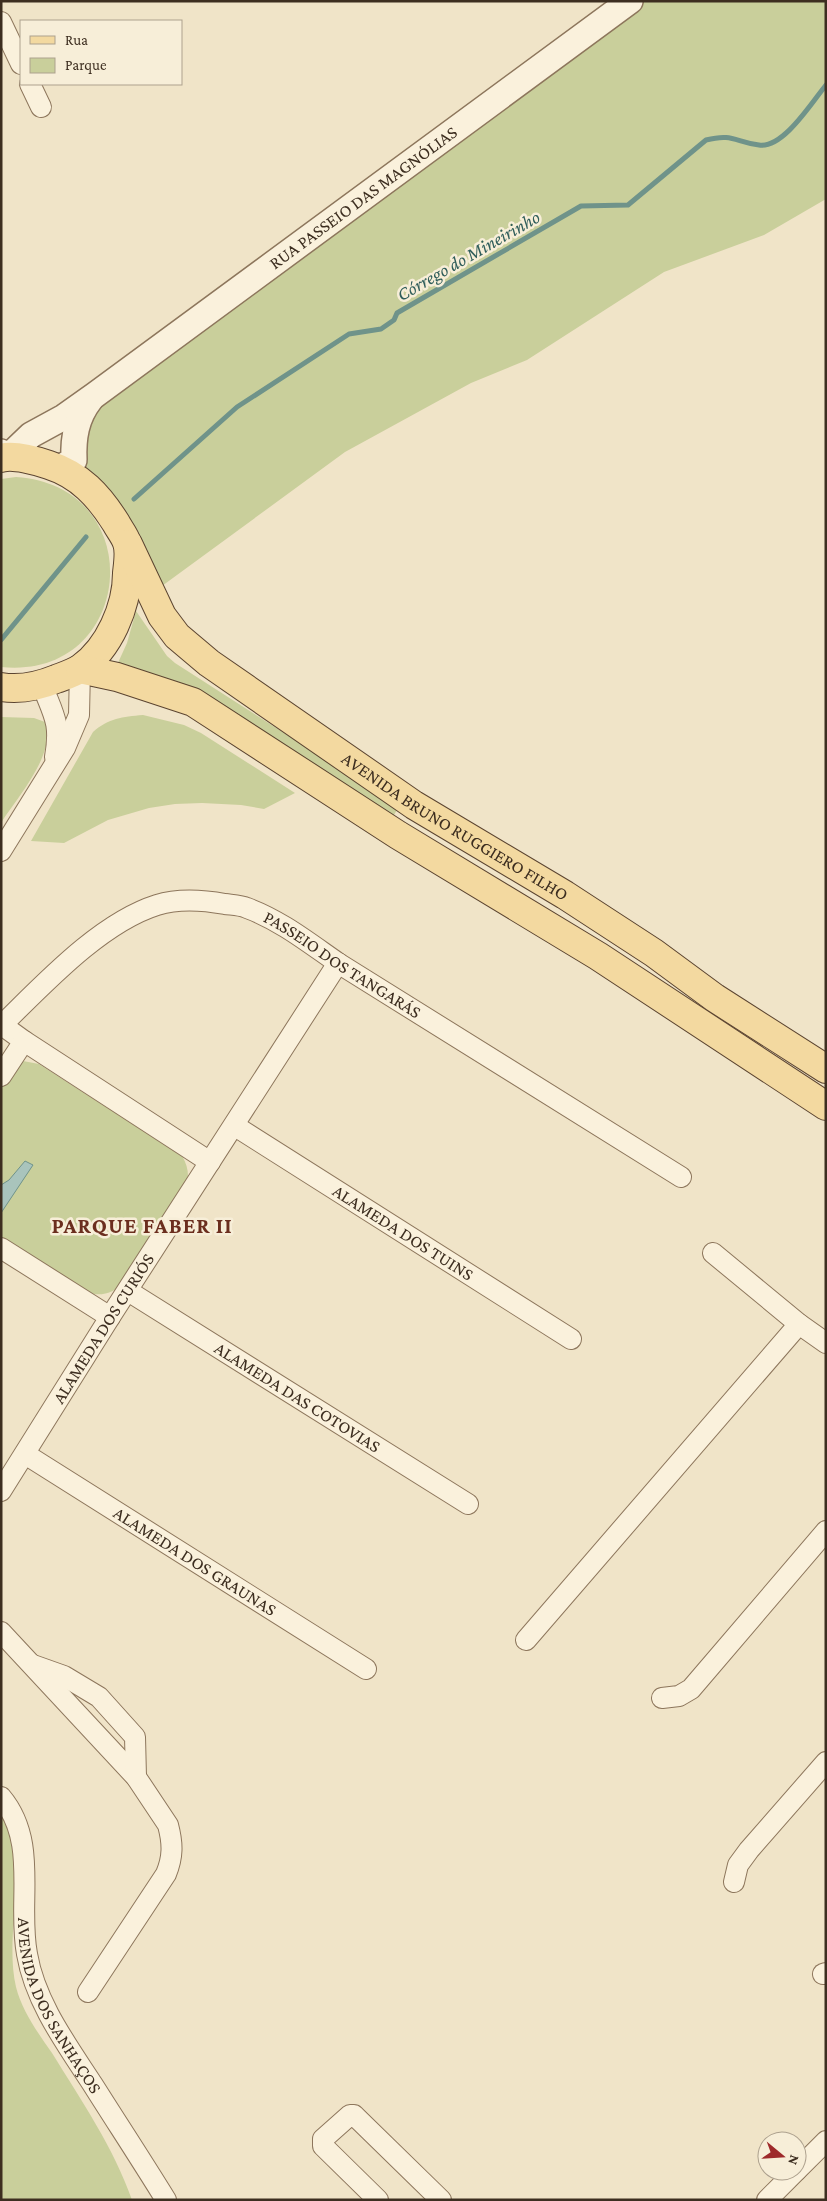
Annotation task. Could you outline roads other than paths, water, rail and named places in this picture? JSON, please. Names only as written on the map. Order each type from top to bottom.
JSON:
[{"type":"main road","name":"AVENIDA BRUNO RUGGIERO FILHO","points":[[4,455],[59,468],[85,484],[102,501],[128,544],[162,616],[177,636],[193,650],[414,805],[565,895],[654,953],[714,998],[826,1069]]},
{"type":"main road","points":[[1,687],[10,689],[42,685],[80,668],[111,634],[122,608],[127,581],[128,544]]},
{"type":"main road","name":"AVENIDA BRUNO RUGGIERO FILHO","points":[[80,668],[117,677],[193,702],[398,835],[598,956],[826,1106]]},
{"type":"main road","points":[[398,835],[414,805]]},
{"type":"street","name":"RUA PASSEIO DAS MAGNÓLIAS","points":[[4,455],[31,435],[64,417],[95,395],[630,1]]},
{"type":"street","points":[[1,22],[20,62]]},
{"type":"street","points":[[30,85],[41,107]]},
{"type":"street","name":"RUA PASSEIO DAS MAGNÓLIAS","points":[[59,468],[74,460],[74,442],[77,425],[95,395]]},
{"type":"street","points":[[1,851],[65,748],[79,715],[80,668]]},
{"type":"street","points":[[42,685],[53,709],[58,729],[53,766]]},
{"type":"street","name":"PASSEIO DOS TANGARÁS","points":[[2,1025],[44,983],[98,938],[130,916],[158,904],[199,899],[246,908],[292,931],[338,963],[681,1177]]},
{"type":"street","name":"ALAMEDA DOS CURIÓS","points":[[1,1491],[110,1317],[235,1126],[338,963]]},
{"type":"street","points":[[2,1025],[210,1162]]},
{"type":"street","points":[[1,1076],[24,1041]]},
{"type":"street","name":"ALAMEDA DOS TUINS","points":[[235,1126],[571,1339]]},
{"type":"street","points":[[1,1248],[110,1317]]},
{"type":"street","points":[[713,1253],[799,1324],[826,1343]]},
{"type":"street","name":"ALAMEDA DAS COTOVIAS","points":[[128,1292],[468,1504]]},
{"type":"street","points":[[526,1640],[799,1324]]},
{"type":"street","name":"ALAMEDA DOS GRAUNAS","points":[[25,1454],[366,1669]]},
{"type":"street","points":[[662,1698],[679,1696],[691,1689],[826,1531]]},
{"type":"street","points":[[1,1632],[136,1777],[168,1825],[172,1842],[171,1862],[166,1874],[88,1992]]},
{"type":"street","points":[[29,1663],[64,1676],[99,1697],[135,1737],[136,1777]]},
{"type":"street","points":[[734,1882],[738,1865],[749,1850],[826,1762]]},
{"type":"street","name":"AVENIDA DOS SANHAÇOS","points":[[1,1797],[12,1814],[23,1842],[23,1922],[26,1953],[36,1988],[63,2039],[166,2200]]},
{"type":"street","points":[[378,2200],[323,2146],[323,2139],[350,2115],[354,2115],[441,2200]]},
{"type":"street","points":[[807,2159],[826,2140]]},
{"type":"street","points":[[767,2200],[785,2181]]},
{"type":"water","points":[[25,1161],[33,1165],[1,1213],[1,1185],[9,1180]]},
{"type":"waterway","name":"Córrego do Mineirinho","points":[[134,499],[237,407],[349,334],[381,329],[394,320],[397,313],[581,206],[628,205],[706,140],[722,137],[759,145],[778,140],[805,113],[826,85]]},
{"type":"waterway","name":"Córrego do Mineirinho","points":[[1,640],[86,537]]},
{"type":"district","name":"PARQUE FABER II","points":[[142,1225]]}]
